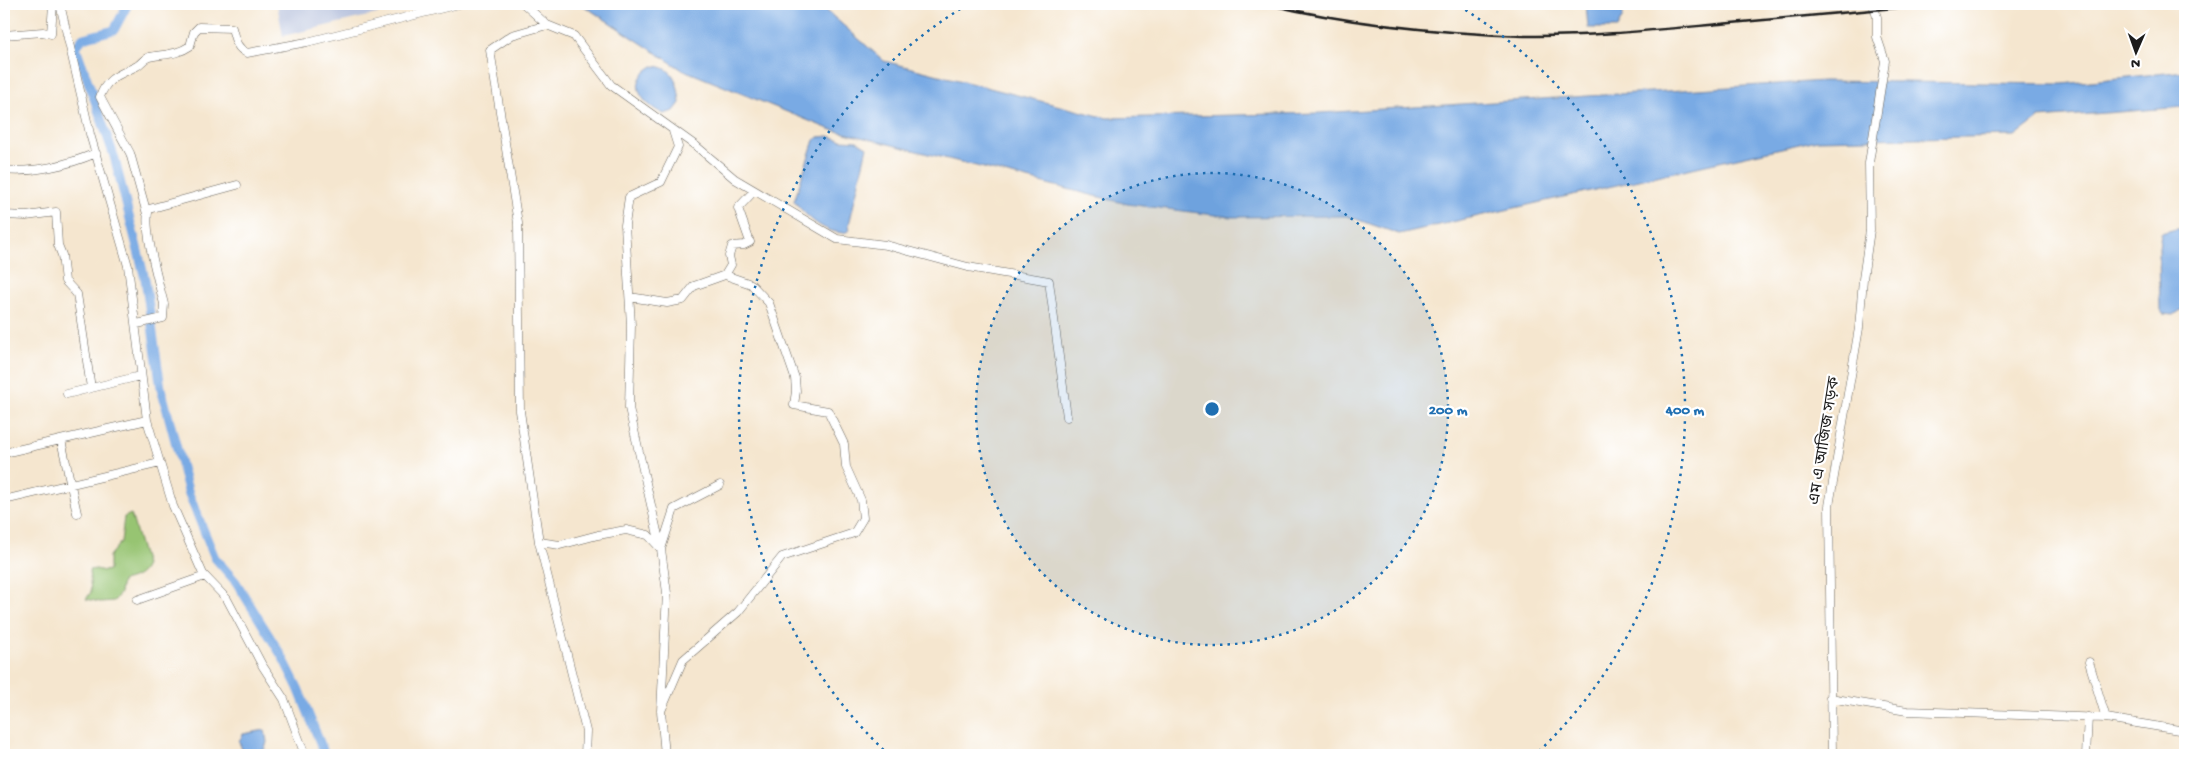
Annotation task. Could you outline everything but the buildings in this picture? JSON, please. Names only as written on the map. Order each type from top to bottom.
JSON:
[{"type":"street","points":[[4,35],[43,32],[51,34],[53,4]]},
{"type":"street","points":[[60,4],[96,153],[128,266],[138,324],[140,376],[147,420],[172,506],[205,576],[227,599],[262,665],[284,699],[305,755]]},
{"type":"street","points":[[138,324],[163,318],[164,304],[151,248],[147,214],[130,153],[100,97],[104,85],[122,72],[136,67],[147,58],[181,52],[190,46],[194,32],[199,27],[232,28],[235,41],[240,50],[247,53],[316,40],[459,4]]},
{"type":"street","points":[[524,4],[547,25],[574,36],[611,85],[696,146],[735,179],[837,239],[886,245],[968,267],[1049,282],[1067,417]]},
{"type":"street","name":"এম এ আজিজ সড়ক","points":[[1832,755],[1829,506],[1859,328],[1870,230],[1869,163],[1885,61],[1876,37],[1877,16],[1873,4]]},
{"type":"street","points":[[547,25],[512,35],[490,50],[518,223],[520,411],[539,542],[586,731],[585,755]]},
{"type":"street","points":[[665,755],[661,711],[667,593],[662,549],[629,408],[631,326],[626,225],[629,197],[661,182],[678,147],[673,131]]},
{"type":"street","points":[[4,170],[34,170],[81,160],[96,153]]},
{"type":"street","points":[[147,214],[149,209],[236,185]]},
{"type":"street","points":[[725,275],[731,265],[729,256],[732,246],[744,245],[750,242],[738,208],[754,191]]},
{"type":"street","points":[[4,215],[26,216],[56,212],[58,245],[62,255],[65,281],[77,294],[91,388]]},
{"type":"street","points":[[630,297],[667,303],[683,300],[694,286],[725,275],[751,284],[769,303],[795,378],[794,405],[828,411],[844,444],[846,467],[861,500],[863,518],[854,533],[782,557],[738,612],[683,660],[661,711]]},
{"type":"street","points":[[67,394],[140,376]]},
{"type":"street","points":[[4,452],[147,420]]},
{"type":"street","points":[[62,440],[76,512]]},
{"type":"street","points":[[4,500],[160,463]]},
{"type":"street","points":[[662,549],[674,509],[720,485]]},
{"type":"street","points":[[539,542],[560,545],[626,530],[648,535],[662,549]]},
{"type":"street","points":[[137,600],[205,576]]},
{"type":"street","points":[[2089,662],[2106,718]]},
{"type":"street","points":[[1830,698],[1907,711],[2106,718],[2185,731]]},
{"type":"street","points":[[2086,755],[2088,717]]},
{"type":"shaded area","points":[[277,4],[419,4],[283,36]]},
{"type":"green space","points":[[131,514],[146,565],[144,569],[136,576],[122,581],[120,593],[114,601],[100,602],[86,599],[91,592],[89,570],[109,570],[109,556],[121,542],[124,517]]},
{"type":"water","points":[[581,4],[819,4],[884,61],[1107,118],[1320,113],[1824,81],[2062,84],[2185,71],[2185,107],[2039,118],[2015,136],[1817,140],[1399,234],[1347,216],[1231,217],[1127,204],[829,129],[681,69]]},
{"type":"water","points":[[1586,4],[1622,4],[1623,16],[1617,28],[1588,28]]},
{"type":"water","points":[[653,66],[666,69],[674,77],[680,103],[674,111],[664,114],[656,110],[643,99],[640,93],[638,86],[640,79]]},
{"type":"water","points":[[829,136],[841,140],[857,141],[867,147],[849,225],[850,230],[844,233],[822,227],[804,213],[794,201],[814,140],[819,137]]},
{"type":"water","points":[[2185,229],[2185,309],[2174,315],[2163,314],[2160,310],[2159,248],[2161,233]]},
{"type":"water","points":[[265,730],[267,742],[265,749],[249,755],[244,754],[239,742],[243,734]]},
{"type":"waterway","points":[[128,4],[114,30],[83,38],[76,47],[114,156],[145,279],[161,388],[189,494],[215,558],[236,582],[283,658],[298,688],[325,755]]},
{"type":"railway","points":[[1266,4],[1330,17],[1426,30],[1524,36],[1647,31],[1938,4]]}]
